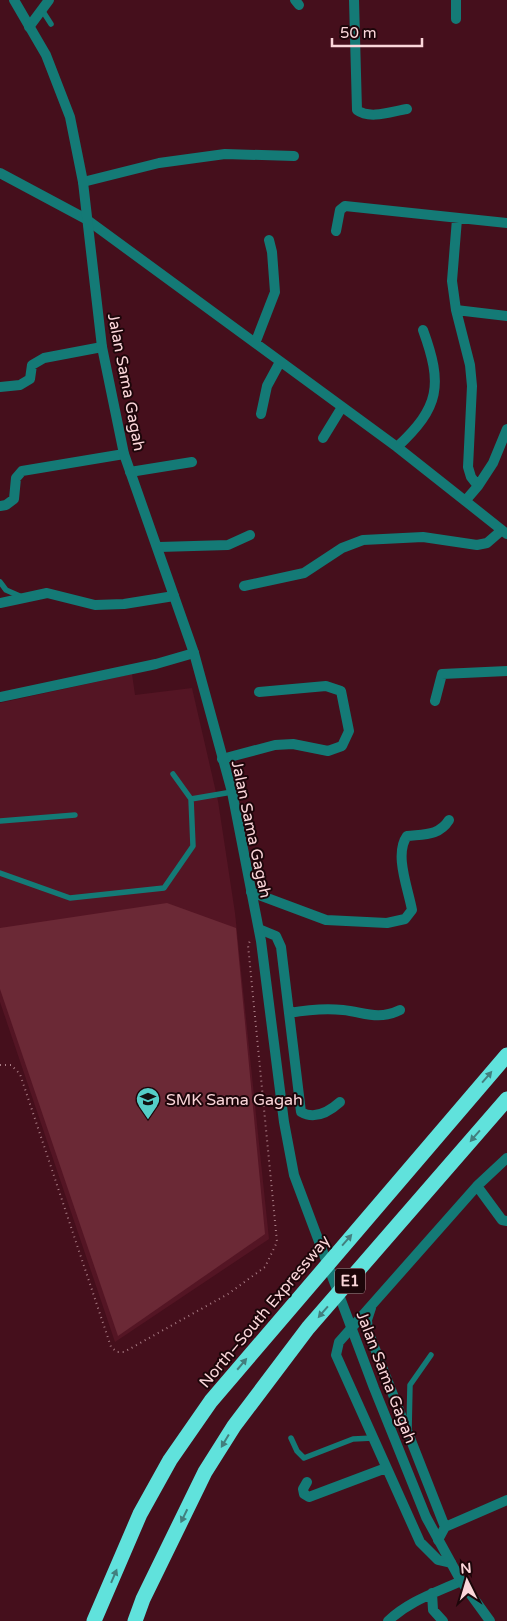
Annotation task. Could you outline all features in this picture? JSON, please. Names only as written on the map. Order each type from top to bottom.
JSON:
[{"type":"highway","name":"North–South Expressway","points":[[94,1621],[140,1514],[170,1460],[210,1402],[507,1055]]},
{"type":"highway","name":"E1","points":[[135,1621],[143,1599],[206,1472],[234,1426],[308,1328],[507,1099]]},
{"type":"street","name":"Jalan Sama Gagah","points":[[14,0],[46,55],[70,118],[83,182],[102,347],[124,454],[159,547],[194,653],[232,792],[259,929],[284,1122],[294,1174],[374,1388],[426,1516],[450,1563],[490,1621]]},
{"type":"street","points":[[29,27],[49,0]]},
{"type":"street","points":[[354,0],[358,110],[362,113],[393,114],[407,109]]},
{"type":"street","points":[[456,0],[456,19]]},
{"type":"street","points":[[83,182],[159,163],[225,154],[294,156]]},
{"type":"street","points":[[0,174],[86,219],[256,341],[280,362],[466,500],[504,532],[487,543],[478,545],[423,537],[363,540],[342,548],[304,573],[244,586]]},
{"type":"street","points":[[336,231],[340,210],[346,206],[507,223]]},
{"type":"street","points":[[457,219],[452,281],[456,310],[470,365],[468,467],[471,477],[478,486]]},
{"type":"street","points":[[256,341],[275,292],[272,252],[269,240]]},
{"type":"street","points":[[456,310],[507,316]]},
{"type":"street","points":[[397,447],[419,427],[431,408],[435,389],[434,372],[431,353],[423,330]]},
{"type":"street","points":[[0,387],[20,385],[30,379],[32,365],[44,358],[102,347]]},
{"type":"street","points":[[261,414],[268,386],[280,362]]},
{"type":"street","points":[[323,438],[342,407]]},
{"type":"street","points":[[466,500],[493,463],[507,429]]},
{"type":"street","points":[[0,506],[6,505],[14,499],[16,478],[22,471],[124,454]]},
{"type":"street","points":[[130,472],[192,462]]},
{"type":"street","points":[[159,547],[228,545],[250,535]]},
{"type":"street","points":[[0,603],[47,593],[95,605],[124,604],[174,596]]},
{"type":"street","points":[[0,697],[156,664],[194,653]]},
{"type":"street","points":[[435,701],[442,674],[507,671]]},
{"type":"street","points":[[222,759],[275,745],[293,744],[328,751],[342,746],[347,739],[349,731],[341,690],[326,686],[260,692]]},
{"type":"street","points":[[251,892],[326,920],[387,923],[405,919],[412,910],[401,852],[402,842],[407,836],[433,833],[444,828],[449,820]]},
{"type":"street","points":[[259,929],[276,936],[281,947],[301,1112],[313,1114],[329,1112],[340,1102]]},
{"type":"street","points":[[289,1012],[344,1010],[366,1016],[394,1013],[400,1010]]},
{"type":"street","points":[[450,1563],[438,1560],[420,1542],[336,1355],[340,1342],[477,1186],[507,1158]]},
{"type":"street","points":[[477,1186],[502,1220],[507,1221]]},
{"type":"street","points":[[371,1307],[367,1320],[368,1331],[445,1527]]},
{"type":"street","points":[[307,1482],[303,1489],[304,1494],[309,1497],[386,1468]]},
{"type":"street","points":[[438,1540],[445,1527],[507,1500]]},
{"type":"street","points":[[388,1621],[396,1613],[432,1593],[461,1581]]},
{"type":"street","points":[[432,1593],[433,1610],[443,1621]]},
{"type":"lane","points":[[42,10],[51,24]]},
{"type":"lane","points":[[0,582],[6,590],[22,597]]},
{"type":"lane","points":[[0,873],[70,898],[164,888],[193,846],[191,799],[173,774]]},
{"type":"lane","points":[[191,799],[232,792]]},
{"type":"lane","points":[[0,821],[75,815]]},
{"type":"lane","points":[[409,1438],[411,1414],[408,1397],[410,1385],[431,1355]]},
{"type":"lane","points":[[291,1438],[297,1451],[304,1458],[353,1439],[373,1438]]},
{"type":"path","points":[[0,1065],[11,1065],[20,1074],[111,1348],[117,1352],[124,1352],[228,1294],[265,1267],[277,1242],[248,945],[259,929]]},
{"type":"shaded area","name":"SMK Sama Gagah","points":[[132,674],[135,695],[192,688],[218,801],[235,913],[269,1239],[115,1342],[0,1002],[0,703]]},
{"type":"shaded area","name":"SMK Sama Gagah","points":[[167,903],[236,928],[265,1234],[118,1336],[0,989],[0,928]]},
{"type":"place","name":"SMK Sama Gagah","points":[[148,1120]]}]
